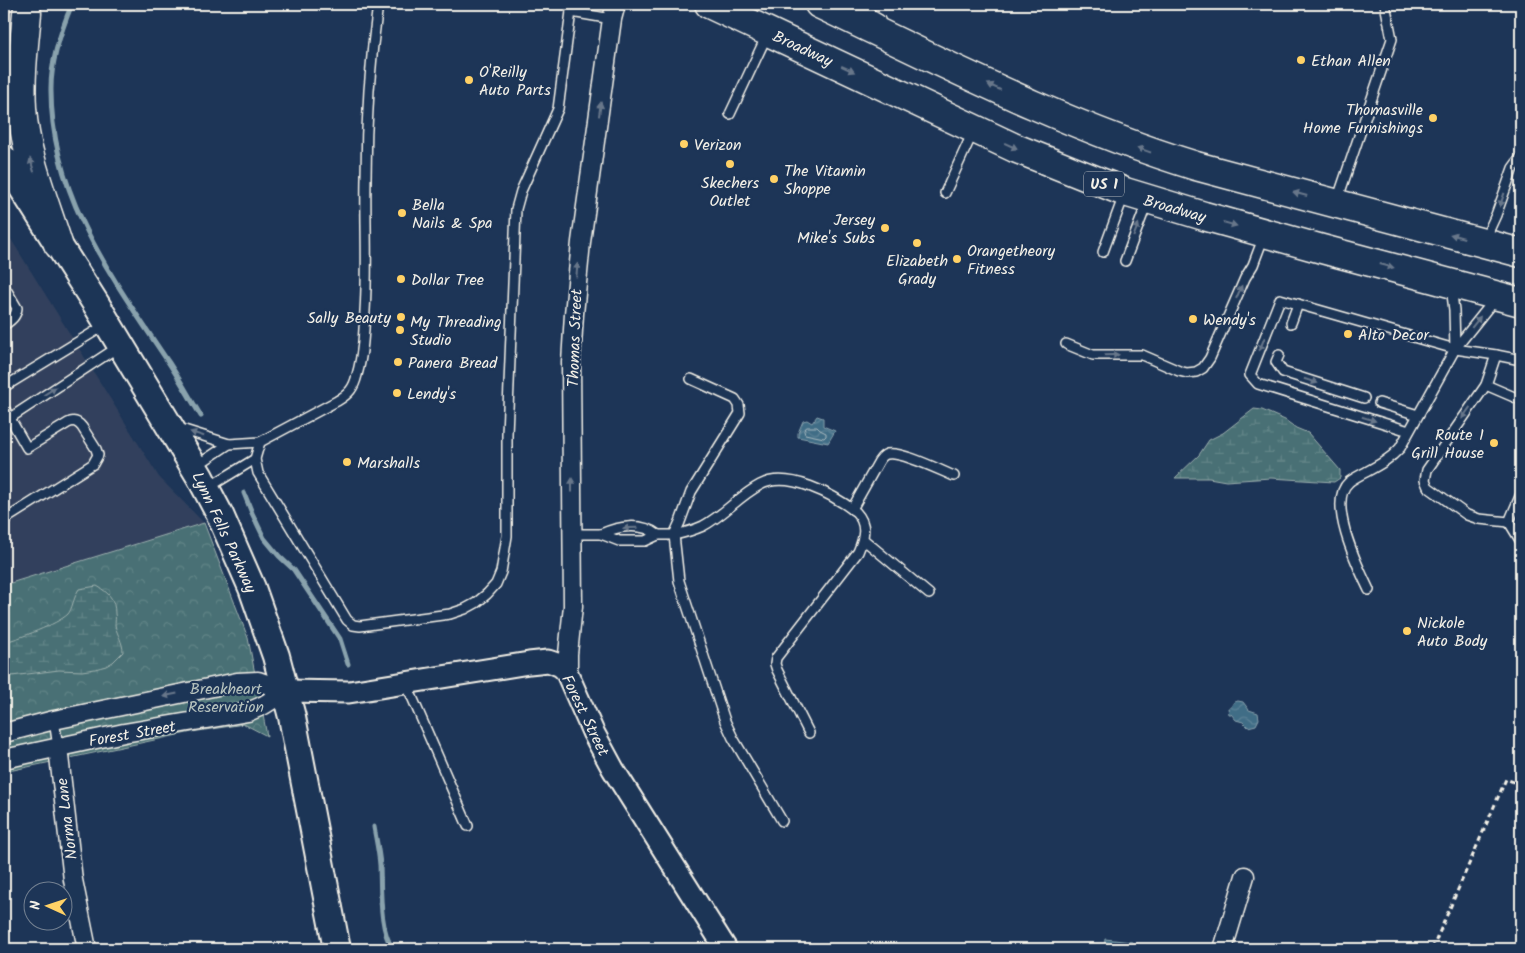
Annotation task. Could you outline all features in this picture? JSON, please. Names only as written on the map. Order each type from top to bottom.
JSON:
[{"type":"highway","name":"Broadway","points":[[709,4],[1052,164],[1137,196],[1266,234],[1510,299]]},
{"type":"highway","points":[[819,4],[1048,112],[1148,152],[1521,253]]},
{"type":"highway","points":[[4,52],[15,39],[29,8]]},
{"type":"highway","points":[[29,8],[22,71],[24,126],[34,170],[58,244]]},
{"type":"main road","name":"Lynn Fells Parkway","points":[[4,159],[58,244],[200,478],[227,531],[252,588],[286,691],[337,949]]},
{"type":"street","name":"Thomas Street","points":[[568,674],[573,606],[571,362],[574,314],[581,242],[614,11]]},
{"type":"street","name":"Forest Street","points":[[4,733],[54,720],[237,682],[258,681],[286,691],[342,692],[529,663],[548,662],[558,664],[568,674],[585,716],[613,770],[726,949]]},
{"type":"street","name":"Forest Street","points":[[4,759],[124,733],[248,712],[264,706],[286,691]]},
{"type":"street","name":"Norma Lane","points":[[58,747],[74,880],[87,949]]},
{"type":"street","points":[[1223,949],[1245,876]]},
{"type":"lane","points":[[168,425],[229,444],[260,442],[346,396],[353,387],[357,376],[364,330],[367,264],[367,136],[372,52],[378,4]]},
{"type":"lane","points":[[863,4],[873,16],[949,65]]},
{"type":"lane","points":[[1336,203],[1392,39],[1385,4]]},
{"type":"lane","points":[[260,442],[255,459],[258,473],[347,620],[353,625],[360,626],[450,614],[476,603],[496,584],[504,560],[507,536],[507,434],[516,209],[521,191],[558,109],[572,8],[614,11]]},
{"type":"lane","points":[[730,114],[769,32]]},
{"type":"lane","points":[[945,193],[974,129]]},
{"type":"lane","points":[[1483,243],[1496,215],[1513,168],[1521,157]]},
{"type":"lane","points":[[1103,252],[1137,196]]},
{"type":"lane","points":[[1125,261],[1137,196]]},
{"type":"lane","points":[[1066,344],[1093,355],[1140,355],[1183,372],[1200,370],[1210,358],[1266,234]]},
{"type":"lane","points":[[1451,283],[1455,348]]},
{"type":"lane","points":[[4,286],[16,310],[13,318],[4,324]]},
{"type":"lane","points":[[1409,431],[1258,384],[1250,375],[1280,299],[1455,348],[1521,360]]},
{"type":"lane","points":[[1369,590],[1355,561],[1342,516],[1341,495],[1352,479],[1392,457],[1400,448],[1455,348],[1510,299]]},
{"type":"lane","points":[[1291,323],[1298,304]]},
{"type":"lane","points":[[4,387],[107,324]]},
{"type":"lane","points":[[10,418],[120,346]]},
{"type":"lane","points":[[1279,355],[1276,362],[1283,372],[1364,398]]},
{"type":"lane","points":[[1496,355],[1486,385],[1427,470],[1425,480],[1426,485],[1467,516],[1509,522]]},
{"type":"lane","points":[[691,379],[735,400],[739,405],[740,413],[692,492],[674,535],[680,581],[725,721],[782,821]]},
{"type":"lane","points":[[1486,385],[1521,400]]},
{"type":"lane","points":[[1379,403],[1418,416]]},
{"type":"lane","points":[[4,408],[27,448],[70,422],[76,422],[82,427],[98,456],[93,464],[4,520]]},
{"type":"lane","points":[[200,478],[229,444]]},
{"type":"lane","points":[[852,509],[878,462],[884,455],[905,456],[954,476]]},
{"type":"lane","points":[[200,478],[255,459]]},
{"type":"lane","points":[[601,534],[618,541],[645,541],[658,535],[674,535],[688,532],[703,526],[758,486],[784,481],[818,489],[852,509],[860,516],[863,523],[863,539],[858,552],[776,658],[777,670],[809,733]]},
{"type":"lane","points":[[1509,522],[1521,494]]},
{"type":"lane","points":[[1509,522],[1520,540]]},
{"type":"lane","points":[[573,534],[601,534],[617,528],[642,527],[650,529],[658,535]]},
{"type":"lane","points":[[863,539],[929,594]]},
{"type":"lane","points":[[406,683],[468,826]]},
{"type":"lane","points":[[54,720],[58,747]]},
{"type":"path","points":[[1434,949],[1433,947],[1506,779],[1521,785]]},
{"type":"shaded area","points":[[4,228],[159,477],[204,523],[4,585]]},
{"type":"green space","points":[[1254,409],[1262,410],[1285,420],[1296,428],[1308,433],[1340,470],[1340,478],[1334,482],[1271,478],[1226,481],[1209,478],[1175,478],[1199,455],[1209,440],[1223,433]]},
{"type":"green space","name":"Breakheart Reservation","points":[[204,523],[248,638],[267,736],[244,724],[192,732],[4,772],[4,585]]},
{"type":"green space","points":[[97,586],[108,594],[114,604],[115,625],[123,652],[113,662],[106,666],[82,671],[59,670],[4,677],[4,642],[38,631],[63,618],[68,614],[79,589]]},
{"type":"water","points":[[817,416],[823,418],[823,426],[835,431],[828,443],[798,437],[803,421],[807,420],[812,423]]},
{"type":"water","points":[[1238,701],[1243,702],[1249,710],[1258,713],[1259,719],[1256,725],[1248,727],[1229,714],[1228,708]]},
{"type":"water","points":[[1105,939],[1132,942],[1131,949],[1104,949]]},
{"type":"waterway","points":[[72,4],[58,45],[51,78],[53,127],[61,164],[73,200],[107,267],[201,416]]},
{"type":"waterway","points":[[244,493],[264,538],[294,570],[340,639],[348,664]]},
{"type":"waterway","points":[[374,827],[380,860],[383,921],[388,941],[393,949]]},
{"type":"place","name":"Ethan Allen","points":[[1301,60]]},
{"type":"place","name":"O'Reilly Auto Parts","points":[[469,80]]},
{"type":"place","name":"Thomasville Home Furnishings","points":[[1433,118]]},
{"type":"place","name":"Verizon","points":[[684,144]]},
{"type":"place","name":"Skechers Outlet","points":[[730,164]]},
{"type":"place","name":"The Vitamin Shoppe","points":[[774,179]]},
{"type":"place","name":"Bella Nails & Spa","points":[[402,213]]},
{"type":"place","name":"Jersey Mike's Subs","points":[[885,228]]},
{"type":"place","name":"Elizabeth Grady","points":[[917,243]]},
{"type":"place","name":"Orangetheory Fitness","points":[[957,259]]},
{"type":"place","name":"Dollar Tree","points":[[401,279]]},
{"type":"place","name":"Sally Beauty","points":[[401,317]]},
{"type":"place","name":"Wendy's","points":[[1193,319]]},
{"type":"place","name":"My Threading Studio","points":[[400,330]]},
{"type":"place","name":"Alto Decor","points":[[1348,334]]},
{"type":"place","name":"Panera Bread","points":[[398,362]]},
{"type":"place","name":"Lendy's","points":[[397,393]]},
{"type":"place","name":"Route 1 Grill House","points":[[1494,443]]},
{"type":"place","name":"Marshalls","points":[[347,462]]},
{"type":"place","name":"Nickole Auto Body","points":[[1407,631]]}]
